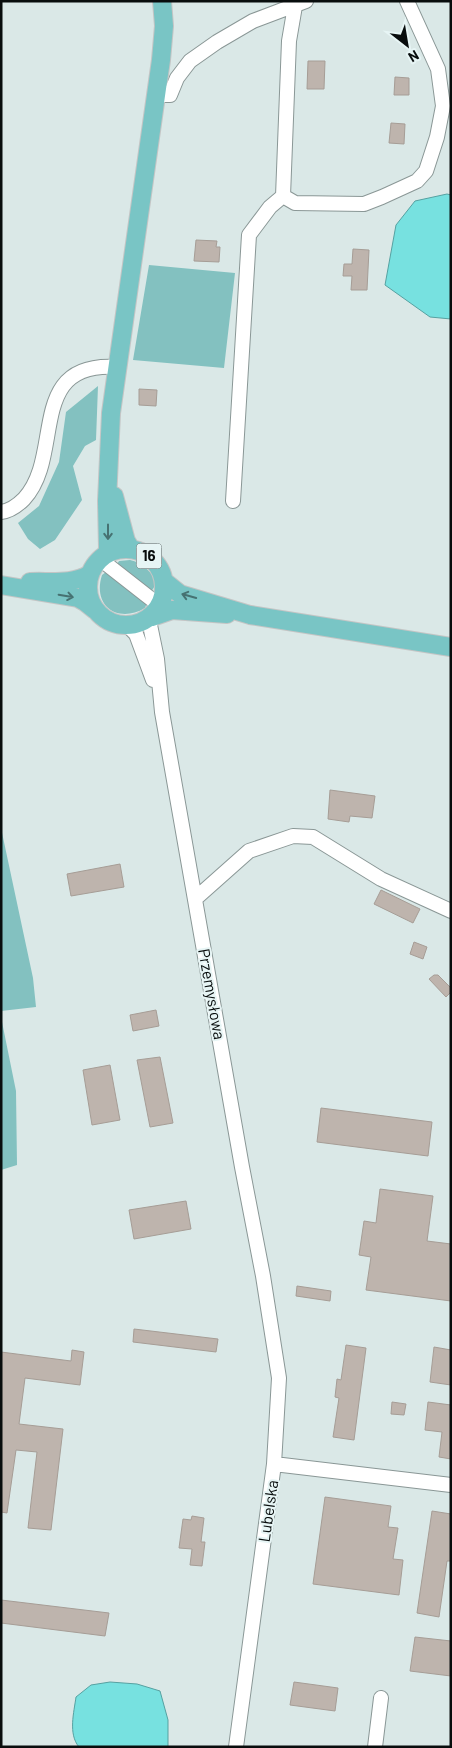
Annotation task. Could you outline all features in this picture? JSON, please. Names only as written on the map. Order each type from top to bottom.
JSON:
[{"type":"main road","points":[[95,610],[90,599],[88,586],[99,562],[109,474],[111,413],[164,26],[162,1]]},
{"type":"main road","points":[[109,474],[126,541],[131,549]]},
{"type":"main road","name":"16","points":[[131,549],[143,553],[154,560],[161,570],[165,582],[164,595],[156,611],[141,623],[128,626],[104,619],[86,602],[78,598],[1,584],[74,581],[84,578],[99,562],[118,550],[131,549]]},
{"type":"main road","name":"16","points":[[165,582],[180,594],[250,615]]},
{"type":"main road","name":"16","points":[[156,611],[172,610],[250,615],[451,647]]},
{"type":"street","points":[[283,196],[295,203],[364,204],[417,181],[426,171],[437,136],[443,106],[438,69],[407,1]]},
{"type":"street","points":[[156,95],[170,95],[178,78],[190,61],[217,42],[253,21],[300,3]]},
{"type":"street","points":[[232,501],[249,235],[270,208],[283,196],[289,41],[300,3]]},
{"type":"street","points":[[1,512],[7,511],[19,504],[31,490],[40,474],[51,411],[58,393],[69,380],[84,370],[102,366],[117,367]]},
{"type":"street","points":[[99,562],[156,611]]},
{"type":"street","name":"Przemysłowa","points":[[156,611],[150,625],[157,659],[162,712],[240,1157],[263,1276]]},
{"type":"street","name":"Przemysłowa","points":[[128,626],[136,634],[144,652],[162,712]]},
{"type":"street","points":[[195,899],[249,851],[293,836],[313,838],[381,879],[451,911]]},
{"type":"street","name":"Lubelska","points":[[236,1747],[274,1464],[279,1378],[263,1276]]},
{"type":"street","points":[[274,1464],[451,1485]]},
{"type":"street","points":[[375,1747],[381,1698]]},
{"type":"shaded area","points":[[447,194],[451,195],[451,319],[430,317],[385,285],[396,225],[415,201]]},
{"type":"shaded area","points":[[149,265],[235,273],[224,368],[133,360]]},
{"type":"shaded area","points":[[98,386],[96,440],[85,446],[73,466],[82,500],[55,540],[40,549],[28,539],[18,523],[39,506],[59,462],[66,412]]},
{"type":"shaded area","points":[[130,560],[140,564],[150,572],[155,582],[151,591],[117,564],[119,561]]},
{"type":"shaded area","points":[[106,572],[147,603],[145,608],[125,614],[117,613],[110,609],[104,603],[100,586],[102,575]]},
{"type":"shaded area","points":[[1,828],[33,978],[36,1007],[1,1011]]},
{"type":"shaded area","points":[[1,1017],[16,1091],[17,1165],[1,1170]]},
{"type":"shaded area","points":[[110,1682],[137,1684],[160,1691],[168,1720],[168,1747],[79,1747],[73,1729],[76,1697],[91,1685]]},
{"type":"building","points":[[308,61],[325,61],[324,89],[307,89]]},
{"type":"building","points":[[395,77],[409,78],[409,95],[394,95]]},
{"type":"building","points":[[391,123],[405,124],[404,144],[389,143]]},
{"type":"building","points":[[196,240],[217,241],[216,247],[220,247],[219,262],[194,261]]},
{"type":"building","points":[[353,249],[369,250],[367,290],[351,290],[352,276],[343,276],[344,264],[352,264]]},
{"type":"building","points":[[139,389],[157,390],[156,406],[139,405]]},
{"type":"building","points":[[330,790],[375,796],[372,818],[350,816],[349,822],[328,819]]},
{"type":"building","points":[[120,864],[124,887],[71,896],[67,874]]},
{"type":"building","points":[[381,890],[420,909],[413,923],[374,904]]},
{"type":"building","points":[[414,942],[427,947],[423,959],[410,954]]},
{"type":"building","points":[[434,975],[438,975],[451,988],[451,992],[446,997],[429,979]]},
{"type":"building","points":[[156,1010],[159,1026],[133,1031],[130,1015]]},
{"type":"building","points":[[160,1057],[173,1123],[150,1127],[137,1060]]},
{"type":"building","points":[[110,1065],[120,1120],[92,1125],[83,1070]]},
{"type":"building","points":[[321,1108],[432,1122],[428,1156],[317,1142]]},
{"type":"building","points":[[380,1189],[433,1196],[427,1241],[451,1244],[451,1301],[366,1290],[371,1257],[359,1255],[364,1221],[376,1223]]},
{"type":"building","points":[[186,1201],[191,1229],[134,1239],[129,1210]]},
{"type":"building","points":[[297,1286],[331,1291],[330,1301],[296,1296]]},
{"type":"building","points":[[134,1329],[218,1339],[216,1352],[133,1342]]},
{"type":"building","points":[[346,1345],[366,1348],[354,1440],[333,1437],[339,1398],[335,1397],[337,1379],[341,1380]]},
{"type":"building","points":[[434,1347],[451,1350],[451,1385],[430,1382]]},
{"type":"building","points":[[72,1350],[84,1352],[80,1385],[25,1378],[19,1424],[63,1429],[51,1530],[28,1528],[37,1452],[16,1450],[7,1513],[1,1512],[1,1352],[71,1361]]},
{"type":"building","points":[[392,1402],[406,1404],[404,1415],[391,1414]]},
{"type":"building","points":[[428,1402],[451,1405],[451,1459],[439,1457],[442,1432],[425,1430]]},
{"type":"building","points":[[325,1497],[391,1506],[388,1527],[398,1528],[393,1559],[403,1560],[399,1595],[313,1584]]},
{"type":"building","points":[[432,1511],[451,1514],[451,1561],[447,1561],[439,1617],[417,1613]]},
{"type":"building","points":[[192,1516],[204,1518],[201,1542],[205,1542],[202,1566],[190,1565],[192,1549],[179,1548],[183,1519],[191,1520]]},
{"type":"building","points":[[1,1600],[109,1613],[105,1636],[1,1623]]},
{"type":"building","points":[[415,1637],[451,1641],[451,1676],[410,1671]]},
{"type":"building","points":[[294,1682],[338,1688],[335,1711],[290,1705]]}]
